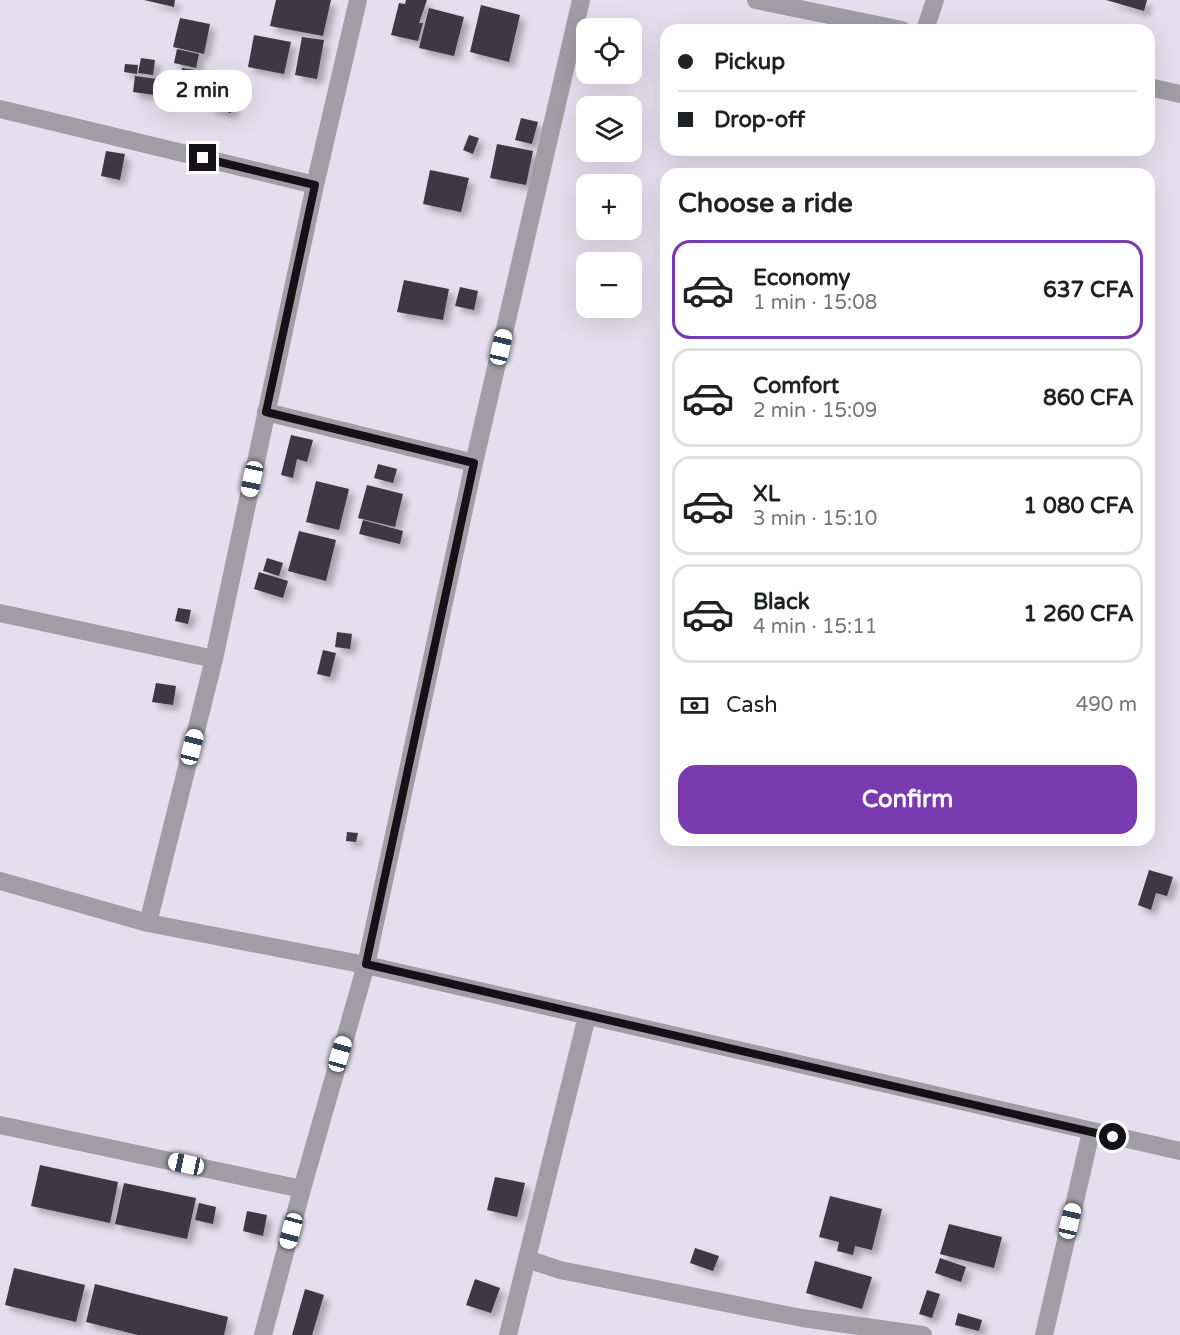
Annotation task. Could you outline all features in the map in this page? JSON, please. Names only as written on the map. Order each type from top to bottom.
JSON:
[{"type":"street","points":[[148,923],[214,659],[315,185],[358,0]]},
{"type":"street","points":[[263,1335],[366,964],[474,463],[581,0]]},
{"type":"street","points":[[756,0],[873,24]]},
{"type":"street","points":[[927,24],[935,0]]},
{"type":"street","points":[[1155,88],[1180,94]]},
{"type":"street","points":[[0,109],[315,185]]},
{"type":"street","points":[[266,412],[474,463]]},
{"type":"street","points":[[0,613],[214,659]]},
{"type":"street","points":[[0,881],[148,923],[366,964],[1180,1151]]},
{"type":"street","points":[[508,1335],[587,1016]]},
{"type":"street","points":[[0,1125],[302,1189]]},
{"type":"street","points":[[1050,1334],[1091,1132]]},
{"type":"street","points":[[527,1259],[560,1270],[801,1327],[922,1335]]},
{"type":"building","points":[[144,0],[175,0],[174,7]]},
{"type":"building","points":[[276,0],[331,0],[323,36],[270,26]]},
{"type":"building","points":[[406,0],[427,0],[419,23],[423,23],[418,41],[391,35],[399,3],[405,4]]},
{"type":"building","points":[[1106,0],[1147,0],[1144,11]]},
{"type":"building","points":[[481,5],[520,15],[509,62],[470,52]]},
{"type":"building","points":[[429,8],[464,17],[454,56],[419,48]]},
{"type":"building","points":[[180,18],[210,24],[204,54],[173,47]]},
{"type":"building","points":[[254,35],[291,42],[284,74],[248,67]]},
{"type":"building","points":[[302,37],[324,40],[317,79],[295,75]]},
{"type":"building","points":[[177,49],[199,54],[196,68],[174,63]]},
{"type":"building","points":[[141,58],[155,60],[153,75],[138,73]]},
{"type":"building","points":[[125,64],[138,65],[137,74],[124,72]]},
{"type":"building","points":[[182,68],[203,71],[198,99],[177,95]]},
{"type":"building","points":[[229,75],[241,78],[236,94],[225,91]]},
{"type":"building","points":[[135,76],[157,79],[155,95],[133,92]]},
{"type":"building","points":[[162,77],[172,79],[168,105],[159,103]]},
{"type":"building","points":[[214,89],[236,95],[231,113],[209,108]]},
{"type":"building","points":[[521,118],[538,122],[532,144],[515,140]]},
{"type":"building","points":[[469,135],[479,138],[473,154],[463,150]]},
{"type":"building","points":[[497,144],[533,151],[526,185],[490,178]]},
{"type":"building","points":[[106,151],[125,154],[120,180],[101,176]]},
{"type":"building","points":[[430,170],[469,178],[461,212],[423,204]]},
{"type":"building","points":[[404,280],[449,289],[443,320],[397,312]]},
{"type":"building","points":[[460,287],[478,291],[474,310],[455,306]]},
{"type":"building","points":[[291,435],[313,440],[307,462],[297,459],[293,478],[281,475]]},
{"type":"building","points":[[378,464],[397,469],[393,483],[374,478]]},
{"type":"building","points":[[316,481],[349,489],[339,530],[306,522]]},
{"type":"building","points":[[367,485],[403,494],[395,527],[358,518]]},
{"type":"building","points":[[363,520],[403,531],[400,544],[359,534]]},
{"type":"building","points":[[299,531],[336,540],[326,581],[288,571]]},
{"type":"building","points":[[267,558],[283,563],[279,576],[263,571]]},
{"type":"building","points":[[259,572],[288,581],[283,598],[254,589]]},
{"type":"building","points":[[178,608],[191,610],[188,624],[175,621]]},
{"type":"building","points":[[337,632],[352,634],[350,649],[335,647]]},
{"type":"building","points":[[323,650],[336,653],[330,677],[317,674]]},
{"type":"building","points":[[156,683],[176,686],[173,705],[152,702]]},
{"type":"building","points":[[347,832],[358,833],[356,842],[346,841]]},
{"type":"building","points":[[1149,870],[1173,877],[1167,896],[1156,893],[1151,910],[1138,905]]},
{"type":"building","points":[[40,1165],[118,1182],[110,1223],[31,1206]]},
{"type":"building","points":[[495,1177],[525,1183],[517,1217],[487,1210]]},
{"type":"building","points":[[124,1183],[196,1198],[187,1239],[115,1224]]},
{"type":"building","points":[[830,1196],[882,1209],[872,1250],[855,1246],[853,1255],[837,1251],[839,1242],[819,1237]]},
{"type":"building","points":[[199,1203],[216,1207],[213,1224],[195,1220]]},
{"type":"building","points":[[247,1211],[267,1215],[263,1236],[243,1231]]},
{"type":"building","points":[[949,1224],[1002,1237],[994,1268],[940,1254]]},
{"type":"building","points":[[695,1248],[719,1256],[713,1271],[690,1263]]},
{"type":"building","points":[[940,1258],[966,1267],[961,1282],[935,1273]]},
{"type":"building","points":[[815,1261],[872,1277],[862,1309],[806,1293]]},
{"type":"building","points":[[14,1268],[85,1285],[76,1322],[5,1305]]},
{"type":"building","points":[[475,1279],[500,1288],[491,1313],[466,1305]]},
{"type":"building","points":[[95,1284],[228,1317],[224,1335],[138,1335],[86,1322]]},
{"type":"building","points":[[305,1289],[324,1295],[312,1335],[292,1335]]},
{"type":"building","points":[[927,1290],[940,1294],[932,1318],[919,1314]]},
{"type":"building","points":[[958,1313],[982,1320],[979,1331],[955,1325]]},
{"type":"route","points":[[203,158],[315,185],[266,412],[474,463],[366,964],[1113,1137]]}]
